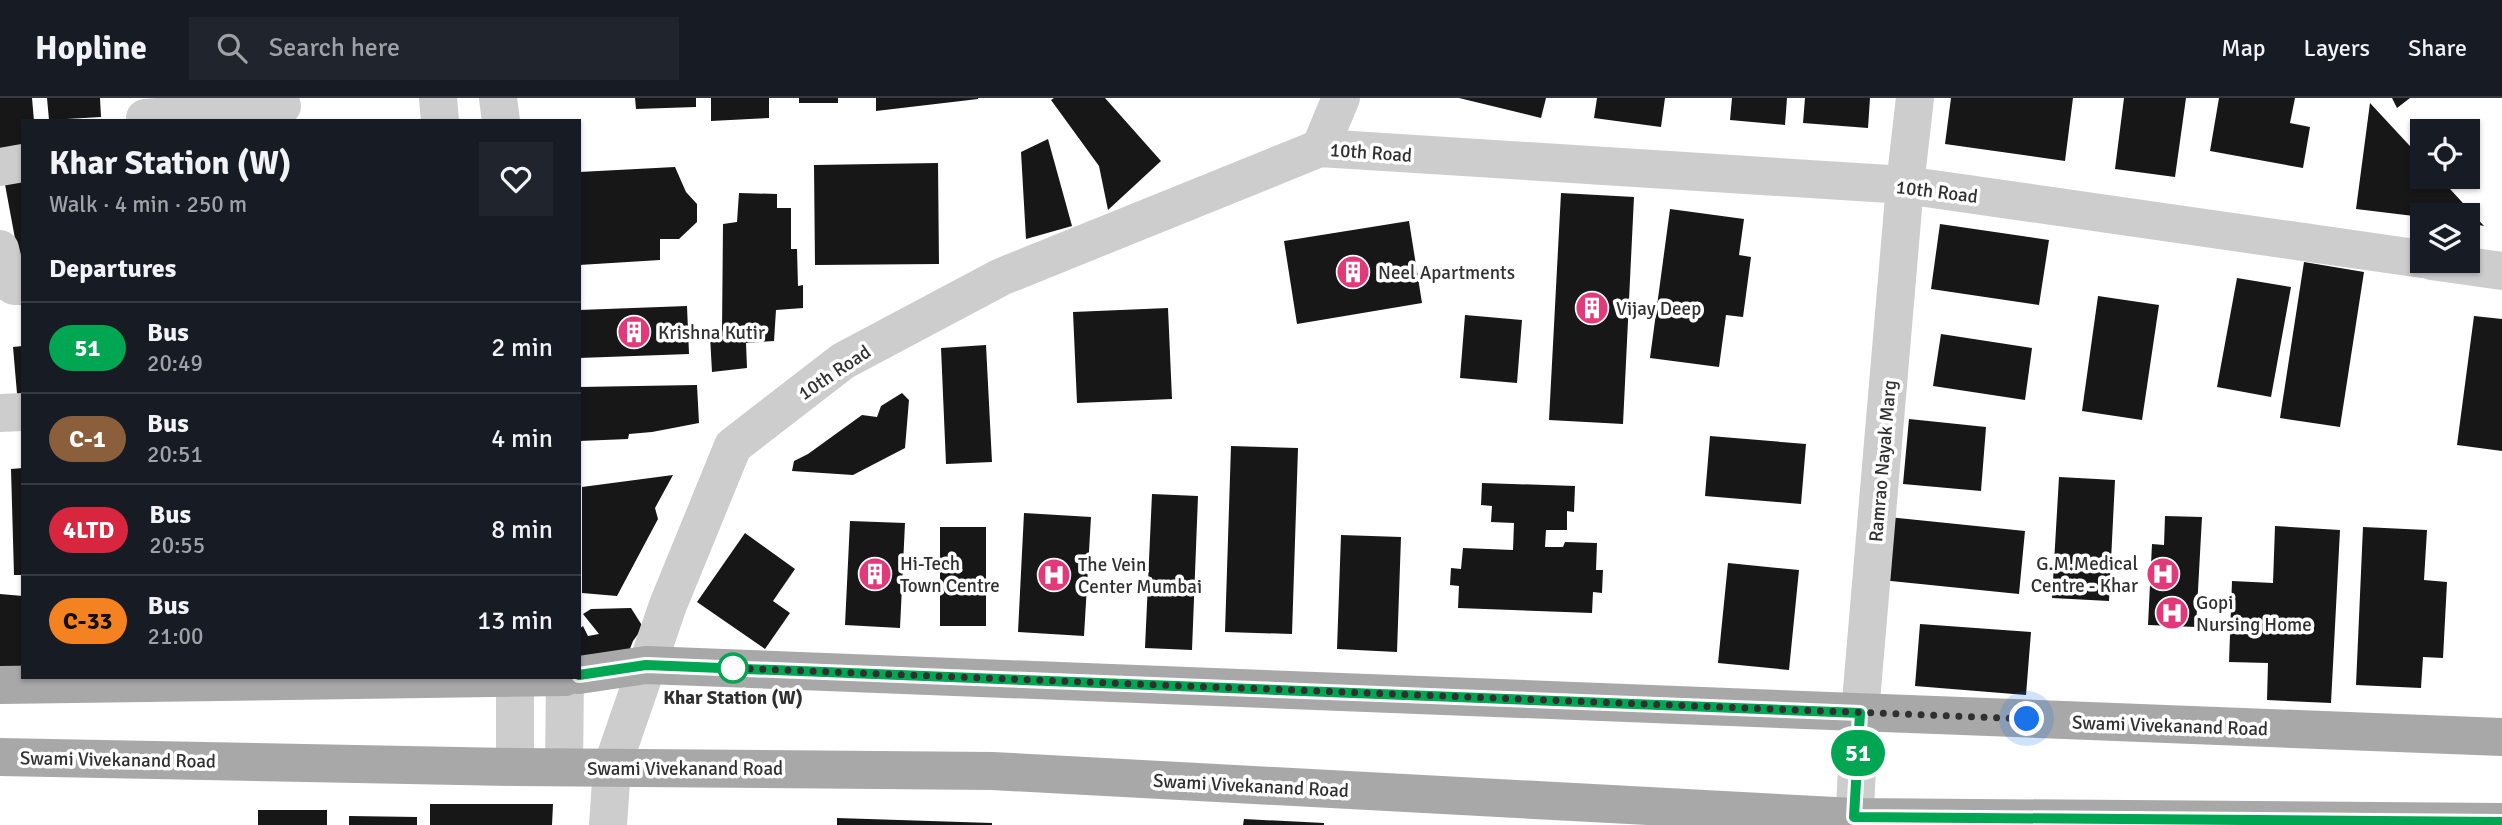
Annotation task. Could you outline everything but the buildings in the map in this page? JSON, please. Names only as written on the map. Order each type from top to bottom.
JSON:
[{"type":"main road","name":"Swami Vivekanand Road","points":[[581,675],[646,665],[2502,737]]},
{"type":"main road","points":[[0,685],[441,679]]},
{"type":"main road","name":"Swami Vivekanand Road","points":[[0,757],[515,767],[992,771],[1854,821],[2502,822]]},
{"type":"street","points":[[438,98],[440,119]]},
{"type":"street","points":[[499,98],[501,119]]},
{"type":"street","points":[[1320,148],[1341,98]]},
{"type":"street","name":"Ramrao Nayak Marg","points":[[1854,821],[1860,713],[1905,185],[1915,98]]},
{"type":"street","points":[[144,112],[282,106]]},
{"type":"street","name":"10th Road","points":[[608,825],[611,767],[646,665],[733,446],[843,360],[1001,277],[1320,148],[1905,185],[2410,258]]},
{"type":"street","points":[[0,167],[21,163]]},
{"type":"street","points":[[0,249],[8,282],[21,285]]},
{"type":"street","points":[[2480,268],[2502,271]]},
{"type":"street","points":[[0,413],[21,412]]},
{"type":"street","points":[[515,679],[515,767]]},
{"type":"street","points":[[564,767],[565,679]]},
{"type":"bus line","name":"51","points":[[581,675],[646,665],[1860,713],[1854,817],[2502,822]]},
{"type":"place","name":"Neel Apartments","points":[[1353,272]]},
{"type":"place","name":"Vijay Deep","points":[[1592,308]]},
{"type":"place","name":"Krishna Kutir","points":[[634,332]]},
{"type":"place","name":"Hi-Tech Town Centre","points":[[875,574]]},
{"type":"place","name":"G.M.Medical Centre - Khar","points":[[2163,574]]},
{"type":"place","name":"The Vein Center Mumbai","points":[[1054,575]]},
{"type":"place","name":"Gopi Nursing Home","points":[[2172,613]]},
{"type":"place","name":"Khar Station (W)","points":[[733,668]]},
{"type":"route","points":[[733,668],[729,668],[2027,719]]}]
